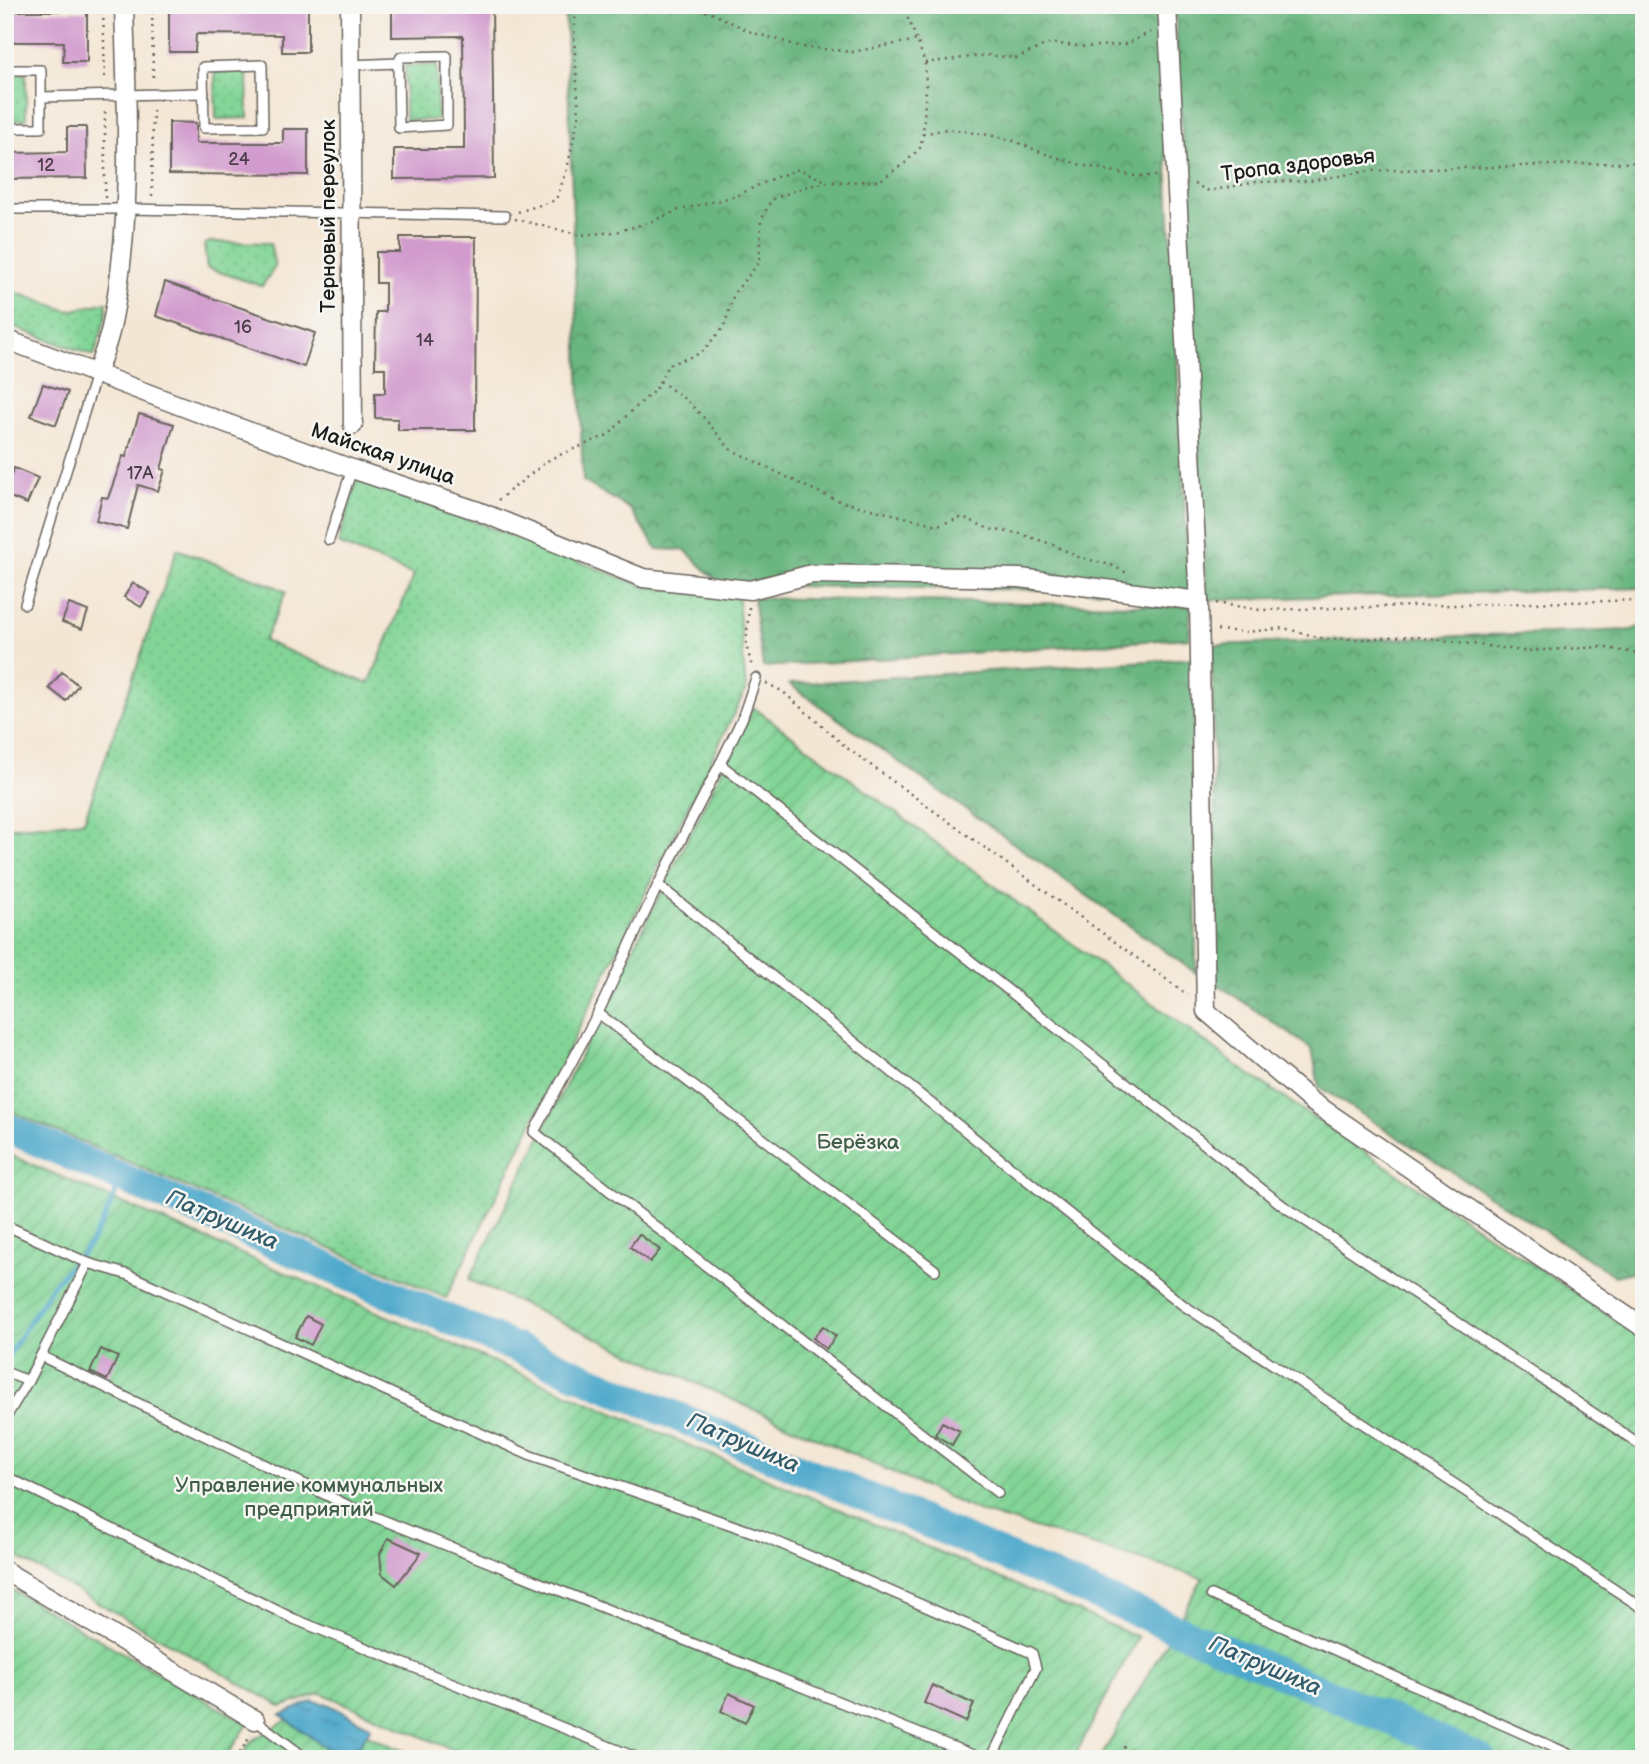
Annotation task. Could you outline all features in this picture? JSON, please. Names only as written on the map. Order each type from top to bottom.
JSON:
[{"type":"street","points":[[96,374],[112,325],[127,208],[124,5]]},
{"type":"street","name":"Терновый переулок","points":[[350,5],[353,425]]},
{"type":"street","points":[[1167,5],[1199,601],[1206,1011],[1311,1101],[1644,1328]]},
{"type":"street","name":"Майская улица","points":[[5,339],[352,469],[484,514],[643,578],[750,590]]},
{"type":"street","points":[[750,590],[812,574],[1020,578],[1199,601]]},
{"type":"street","points":[[5,1571],[255,1720]]},
{"type":"lane","points":[[447,56],[447,125],[399,128],[398,63],[401,57],[447,56]]},
{"type":"lane","points":[[350,65],[398,63]]},
{"type":"lane","points":[[262,65],[263,127],[204,128],[204,93],[203,67],[262,65]]},
{"type":"lane","points":[[5,70],[41,70],[41,128],[5,128]]},
{"type":"lane","points":[[41,97],[204,93]]},
{"type":"lane","points":[[5,209],[127,208],[505,216]]},
{"type":"lane","points":[[25,604],[96,374]]},
{"type":"lane","points":[[329,540],[352,469]]},
{"type":"lane","points":[[756,678],[720,764],[658,885],[598,1013],[534,1132],[998,1493]]},
{"type":"lane","points":[[720,764],[1282,1205],[1644,1447]]},
{"type":"lane","points":[[658,885],[1183,1305],[1644,1609]]},
{"type":"lane","points":[[598,1013],[935,1270]]},
{"type":"lane","points":[[5,1225],[88,1263],[129,1275],[531,1456],[761,1535],[1032,1653],[1036,1668],[991,1759]]},
{"type":"lane","points":[[5,1419],[28,1381],[88,1263]]},
{"type":"lane","points":[[41,1356],[355,1509],[983,1759]]},
{"type":"lane","points":[[5,1372],[28,1381]]},
{"type":"lane","points":[[5,1476],[294,1619],[640,1759]]},
{"type":"lane","points":[[1211,1595],[1580,1759]]},
{"type":"lane","points":[[255,1720],[307,1759]]},
{"type":"path","points":[[505,216],[556,200],[567,169],[579,115],[576,7],[612,5]]},
{"type":"path","points":[[684,5],[712,13],[751,32],[803,47],[852,52],[917,40]]},
{"type":"path","points":[[484,514],[502,495],[550,459],[610,434],[656,389],[668,365],[701,353],[724,327],[734,293],[759,263],[761,221],[771,200],[804,187],[828,182],[879,181],[905,163],[919,148],[923,134],[925,63],[902,5]]},
{"type":"path","points":[[925,63],[987,55],[1016,58],[1050,43],[1086,47],[1126,44],[1168,24],[1193,5]]},
{"type":"path","name":"Тропа здоровья","points":[[923,134],[947,129],[968,131],[1014,141],[1081,165],[1135,176],[1176,176],[1209,191],[1256,182],[1310,181],[1368,171],[1644,162]]},
{"type":"path","points":[[505,216],[580,235],[615,232],[679,210],[736,196],[799,169],[828,182]]},
{"type":"path","points":[[660,381],[686,400],[730,449],[842,502],[938,525],[963,517],[989,528],[1021,534],[1054,545],[1078,557],[1111,565],[1134,577]]},
{"type":"path","points":[[750,590],[746,645],[756,678],[782,691],[847,748],[1182,990],[1206,1011]]},
{"type":"path","points":[[1199,601],[1260,610],[1644,600]]},
{"type":"path","points":[[1200,629],[1247,632],[1284,628],[1325,639],[1410,636],[1525,651],[1602,647],[1644,655]]},
{"type":"path","points":[[236,1759],[254,1729],[255,1720]]},
{"type":"path","points":[[1123,1747],[1152,1759]]},
{"type":"green space","points":[[565,5],[1159,5],[1189,592],[721,585],[685,550],[657,549],[630,509],[583,481]]},
{"type":"green space","points":[[1175,5],[1644,5],[1644,588],[1207,600]]},
{"type":"green space","points":[[437,65],[437,120],[405,120],[405,66]]},
{"type":"green space","points":[[247,71],[248,118],[216,119],[215,72]]},
{"type":"green space","points":[[5,73],[26,74],[26,120],[5,120]]},
{"type":"green space","points":[[209,242],[270,243],[275,267],[262,286],[207,268],[204,245]]},
{"type":"green space","points":[[5,289],[69,311],[107,302],[106,317],[94,356],[5,324]]},
{"type":"green space","points":[[358,477],[643,586],[738,598],[746,689],[446,1298],[5,1109],[5,828],[84,821],[177,549],[286,592],[264,641],[369,684],[414,575],[338,544]]},
{"type":"green space","points":[[753,598],[1191,606],[1189,638],[763,667]]},
{"type":"green space","points":[[1644,625],[1644,1269],[1615,1276],[1319,1087],[1312,1049],[1217,984],[1212,645],[1632,630]]},
{"type":"green space","points":[[1194,658],[1196,973],[789,684]]},
{"type":"green space","name":"Берёзка","points":[[753,707],[1240,1068],[1644,1339],[1644,1759],[1100,1759],[1203,1578],[980,1512],[469,1280]]},
{"type":"green space","name":"Управление коммунальных предприятий","points":[[5,1153],[1138,1637],[1073,1759],[474,1759],[321,1693],[282,1707],[5,1550]]},
{"type":"green space","points":[[5,1586],[248,1724],[225,1759],[5,1759]]},
{"type":"green space","points":[[306,1709],[423,1759],[240,1759],[251,1741]]},
{"type":"water","points":[[312,1701],[328,1704],[371,1727],[360,1745],[335,1755],[281,1715]]},
{"type":"building","points":[[169,5],[308,5],[308,52],[282,52],[282,35],[196,34],[195,52],[169,52]]},
{"type":"building","points":[[492,5],[494,178],[394,179],[394,149],[464,149],[463,36],[392,37],[392,6]]},
{"type":"building","points":[[5,11],[87,11],[87,62],[63,62],[64,42],[5,42]]},
{"type":"building","points":[[169,122],[196,123],[196,143],[283,143],[283,129],[308,129],[308,175],[169,174]]},
{"type":"building","points":[[67,127],[86,127],[87,178],[5,179],[5,153],[67,152]]},
{"type":"building","points":[[400,237],[476,237],[475,430],[398,430],[398,419],[375,418],[375,393],[385,393],[385,368],[375,368],[376,312],[385,312],[385,283],[376,283],[376,252],[400,252]]},
{"type":"building","points":[[165,282],[315,333],[304,367],[156,316]]},
{"type":"building","points":[[43,384],[68,392],[56,425],[31,416]]},
{"type":"building","points":[[139,414],[174,424],[161,469],[165,470],[158,491],[138,485],[127,529],[96,521],[102,497],[108,498],[123,456],[126,457]]},
{"type":"building","points":[[14,468],[38,478],[27,504],[5,495]]},
{"type":"building","points":[[133,583],[150,593],[141,607],[124,597]]},
{"type":"building","points":[[69,604],[88,611],[82,629],[62,622]]},
{"type":"building","points":[[62,672],[78,685],[66,701],[49,688]]},
{"type":"building","points":[[639,1234],[660,1250],[650,1262],[630,1247]]},
{"type":"building","points":[[306,1316],[321,1324],[311,1345],[295,1337]]},
{"type":"building","points":[[823,1326],[836,1336],[826,1349],[813,1338]]},
{"type":"building","points":[[101,1349],[118,1357],[107,1380],[90,1372]]},
{"type":"building","points":[[942,1422],[960,1431],[952,1445],[935,1435]]},
{"type":"building","points":[[388,1538],[421,1553],[396,1585],[382,1574],[380,1554]]},
{"type":"building","points":[[932,1685],[974,1704],[966,1722],[924,1703]]},
{"type":"building","points":[[729,1693],[754,1705],[745,1723],[721,1711]]},
{"type":"waterway","name":"Патрушиха","points":[[5,1127],[443,1317],[1482,1759]]},
{"type":"waterway","points":[[5,1361],[52,1286],[90,1244],[122,1178]]}]
